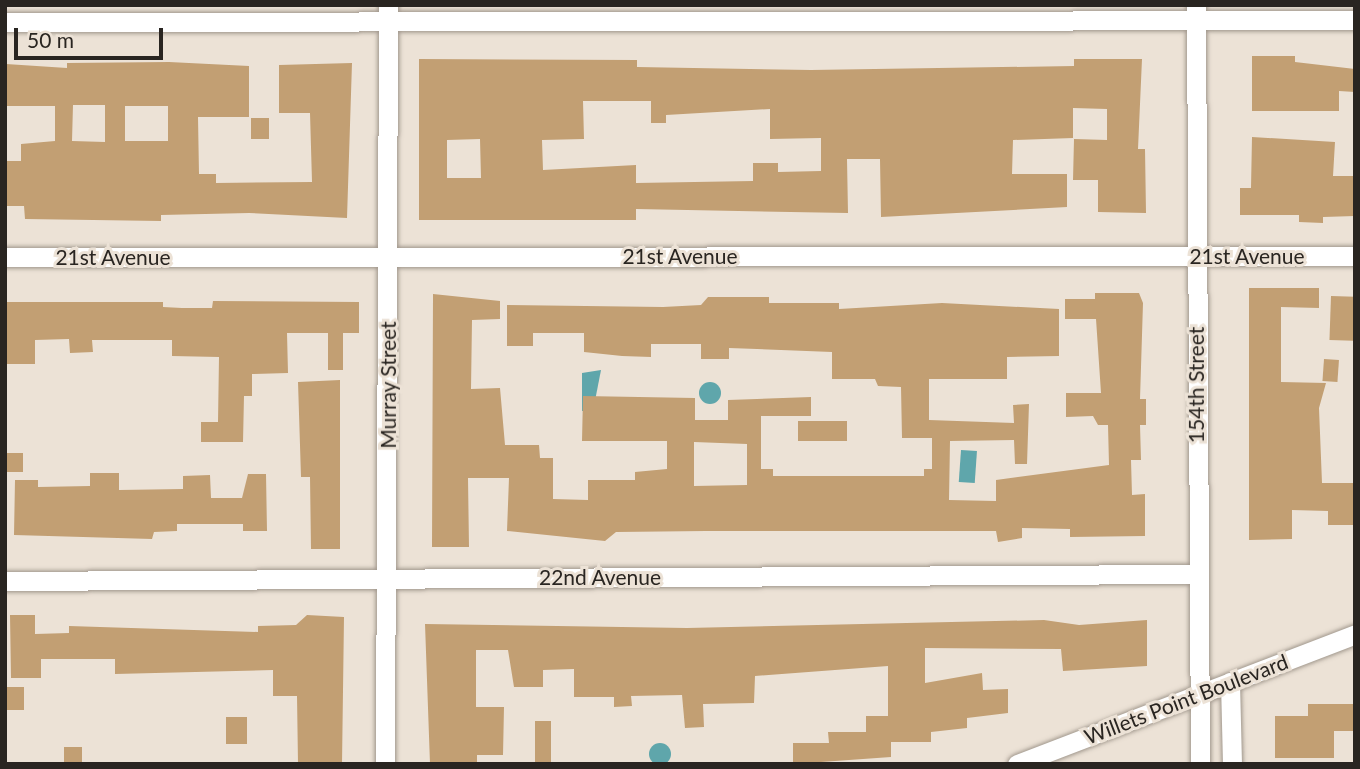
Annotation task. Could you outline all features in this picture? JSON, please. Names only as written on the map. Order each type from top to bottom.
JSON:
[{"type":"street","points":[[5,22],[388,14],[1196,13],[1355,20]]},
{"type":"street","name":"154th Street","points":[[1196,13],[1194,574],[1200,764]]},
{"type":"street","name":"Murray Street","points":[[386,764],[388,14]]},
{"type":"street","name":"21st Avenue","points":[[5,257],[1355,256]]},
{"type":"street","name":"22nd Avenue","points":[[5,581],[1194,574]]},
{"type":"street","name":"Willets Point Boulevard","points":[[1017,764],[1355,634]]},
{"type":"street","points":[[1230,681],[1231,764]]},
{"type":"water","points":[[601,370],[593,411],[582,411],[582,373]]},
{"type":"water","points":[[710,382],[718,385],[721,393],[718,401],[710,404],[702,401],[699,393],[702,385]]},
{"type":"water","points":[[961,450],[977,451],[975,483],[959,482]]},
{"type":"water","points":[[660,743],[668,746],[671,754],[668,762],[660,765],[652,762],[649,754],[652,746]]},
{"type":"building","points":[[1252,56],[1295,56],[1295,62],[1355,69],[1355,92],[1339,91],[1339,111],[1252,111]]},
{"type":"building","points":[[419,59],[637,60],[637,67],[811,70],[1074,66],[1074,59],[1142,59],[1138,149],[1145,149],[1146,213],[1098,212],[1098,180],[1073,180],[1074,139],[1107,140],[1107,109],[1073,108],[1073,138],[1013,140],[1012,174],[1067,174],[1067,207],[881,217],[880,159],[847,159],[848,213],[636,209],[636,220],[419,220]],"holes":[[[583,101],[651,101],[651,123],[666,123],[666,115],[770,109],[770,139],[821,138],[821,171],[778,172],[778,163],[753,163],[753,181],[636,183],[636,165],[543,170],[542,140],[584,139]],[[480,139],[481,178],[447,178],[447,140]]]},
{"type":"building","points":[[169,62],[249,66],[249,117],[198,117],[199,174],[216,174],[216,183],[312,182],[310,113],[279,113],[279,65],[352,63],[347,218],[249,213],[161,215],[161,221],[25,219],[24,206],[5,206],[5,161],[21,161],[21,144],[55,141],[55,106],[6,106],[6,64],[67,68],[67,63]],"holes":[[[73,105],[105,105],[105,142],[72,141]],[[125,106],[168,106],[168,141],[125,141]]]},
{"type":"building","points":[[251,118],[269,118],[269,139],[251,139]]},
{"type":"building","points":[[1252,137],[1335,142],[1333,176],[1355,176],[1355,216],[1323,217],[1323,223],[1299,222],[1299,215],[1240,215],[1240,188],[1251,188]]},
{"type":"building","points":[[1249,288],[1319,288],[1319,308],[1281,307],[1281,382],[1326,383],[1319,408],[1322,483],[1355,483],[1355,525],[1328,525],[1328,511],[1292,510],[1292,539],[1249,540]]},
{"type":"building","points":[[1095,293],[1139,293],[1143,303],[1140,399],[1146,399],[1146,425],[1140,425],[1141,460],[1131,460],[1132,495],[1145,494],[1145,536],[1070,537],[1070,529],[1022,528],[1022,538],[998,542],[996,531],[616,532],[605,541],[507,531],[509,478],[468,478],[469,547],[432,547],[433,294],[500,301],[500,319],[472,320],[471,389],[500,388],[505,445],[539,445],[540,458],[553,458],[553,499],[588,500],[588,480],[635,480],[635,472],[667,469],[667,441],[582,441],[583,396],[695,398],[695,420],[728,420],[728,400],[811,397],[811,416],[761,416],[761,469],[773,469],[773,476],[924,476],[924,469],[932,469],[932,438],[902,438],[901,387],[878,386],[875,379],[832,379],[832,352],[729,348],[729,359],[701,359],[701,344],[651,344],[651,357],[622,356],[584,352],[584,333],[533,333],[533,346],[507,346],[507,305],[663,307],[701,305],[708,297],[769,297],[769,303],[839,303],[839,309],[942,303],[1059,309],[1059,356],[1007,357],[1007,379],[929,379],[929,420],[1014,423],[1013,405],[1029,404],[1027,464],[1015,464],[1014,440],[950,441],[949,500],[996,501],[996,480],[1109,465],[1108,425],[1098,425],[1093,416],[1066,417],[1066,393],[1101,393],[1096,319],[1065,319],[1065,299],[1095,299]],"holes":[[[694,442],[747,444],[747,485],[694,486]]]},
{"type":"building","points":[[1331,296],[1355,297],[1353,341],[1329,340]]},
{"type":"building","points":[[213,301],[359,302],[359,333],[343,333],[343,370],[328,370],[328,333],[287,333],[288,373],[252,374],[252,396],[244,396],[243,442],[201,442],[201,422],[218,422],[219,357],[172,356],[172,340],[92,340],[93,352],[70,353],[69,339],[35,340],[35,364],[7,364],[7,302],[163,302],[163,307],[212,308]]},
{"type":"building","points":[[1324,359],[1339,360],[1337,382],[1322,381]]},
{"type":"building","points":[[340,380],[340,549],[311,549],[310,477],[301,477],[298,382]]},
{"type":"building","points":[[798,421],[847,421],[847,441],[798,441]]},
{"type":"building","points":[[5,453],[23,453],[23,472],[5,472]]},
{"type":"building","points":[[90,473],[119,473],[119,490],[183,489],[183,476],[210,475],[211,498],[242,498],[248,474],[266,474],[267,531],[243,531],[243,524],[177,524],[177,531],[154,532],[152,539],[14,535],[15,480],[38,480],[38,487],[90,486]]},
{"type":"building","points":[[10,615],[35,615],[35,634],[69,633],[69,626],[258,632],[258,626],[296,625],[307,615],[344,617],[342,764],[298,764],[297,696],[273,696],[273,670],[115,674],[115,659],[41,659],[41,678],[11,678]]},
{"type":"building","points":[[1044,620],[1079,625],[1147,620],[1147,666],[1063,671],[1061,649],[925,648],[925,683],[982,673],[983,690],[1008,689],[1008,713],[967,718],[967,728],[931,732],[931,742],[891,742],[891,757],[793,764],[793,743],[829,743],[828,732],[866,732],[866,716],[888,716],[888,666],[755,676],[754,703],[703,704],[704,727],[685,728],[682,695],[631,696],[632,706],[614,707],[614,697],[574,697],[574,669],[543,670],[543,687],[514,687],[508,650],[476,650],[476,707],[504,707],[503,755],[477,755],[477,764],[430,764],[425,624],[687,628]]},
{"type":"building","points":[[5,687],[24,687],[24,710],[5,710]]},
{"type":"building","points":[[1308,704],[1355,704],[1355,731],[1334,731],[1334,758],[1275,758],[1275,716],[1308,716]]},
{"type":"building","points":[[226,717],[247,717],[247,744],[226,744]]},
{"type":"building","points":[[535,721],[551,721],[551,764],[535,764]]},
{"type":"building","points":[[64,747],[82,747],[82,764],[64,764]]}]
